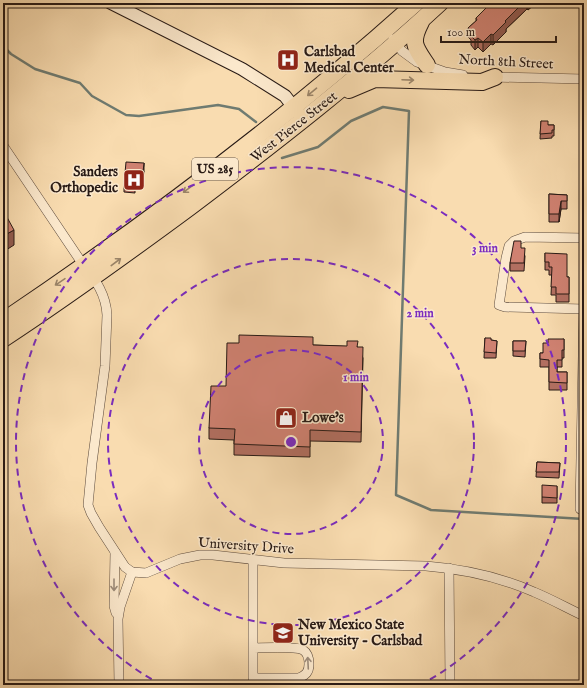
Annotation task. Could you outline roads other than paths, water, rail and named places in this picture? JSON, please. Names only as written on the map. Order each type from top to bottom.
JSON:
[{"type":"highway","name":"West Pierce Street","points":[[3,339],[94,278],[234,174],[416,3]]},
{"type":"highway","name":"West Pierce Street","points":[[3,320],[84,266],[198,182],[298,114],[331,98],[399,41],[440,3]]},
{"type":"highway","points":[[423,19],[416,34],[415,46],[427,65]]},
{"type":"highway","points":[[331,98],[375,79],[482,82],[495,77]]},
{"type":"street","points":[[111,3],[242,69],[285,96],[298,114]]},
{"type":"street","name":"North 8th Street","points":[[389,27],[412,59],[445,72],[460,75],[495,77],[584,79]]},
{"type":"street","points":[[4,147],[84,266],[94,278],[104,299],[107,315],[105,366],[88,505],[93,518],[115,552],[125,567],[132,572],[120,607],[118,618],[119,685]]},
{"type":"street","points":[[584,238],[525,237],[514,241],[508,249],[499,305],[504,307],[584,309]]},
{"type":"street","points":[[580,509],[584,305]]},
{"type":"street","points":[[115,552],[114,606],[118,618]]},
{"type":"street","name":"University Drive","points":[[132,572],[146,573],[170,562],[192,556],[213,555],[284,563],[426,566],[449,568],[482,574],[519,586],[584,616]]},
{"type":"street","points":[[253,560],[253,648],[253,678],[299,678],[304,676],[308,671],[309,659],[307,653],[302,650],[295,648],[253,648]]},
{"type":"street","points":[[449,568],[450,685]]},
{"type":"waterway","points":[[3,46],[11,54],[35,69],[80,83],[92,96],[126,115],[139,116],[218,105],[239,109],[256,122]]},
{"type":"waterway","points":[[282,158],[318,147],[351,121],[383,107],[409,111],[396,495],[431,510],[584,519]]},
{"type":"place","name":"Carlsbad Medical Center","points":[[288,60]]},
{"type":"place","name":"Sanders Orthopedic","points":[[134,180]]},
{"type":"place","name":"Lowe's","points":[[286,418]]},
{"type":"place","name":"New Mexico State University - Carlsbad","points":[[283,633]]}]
